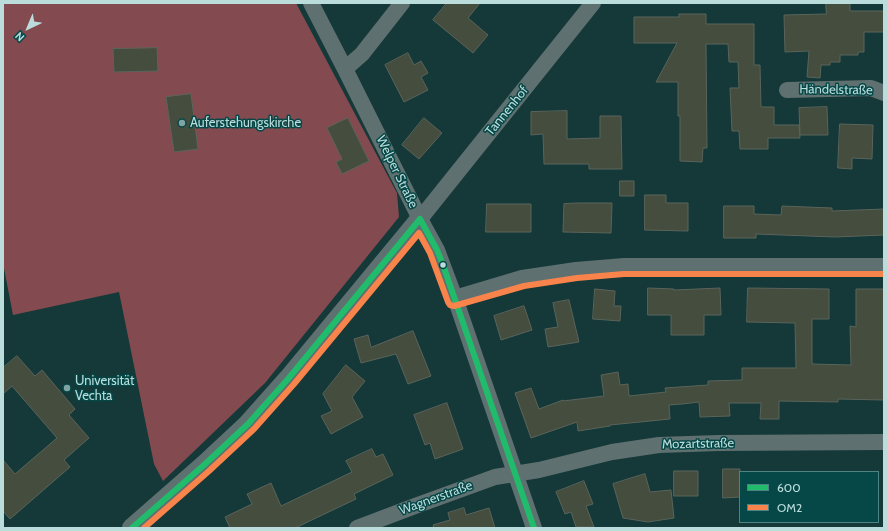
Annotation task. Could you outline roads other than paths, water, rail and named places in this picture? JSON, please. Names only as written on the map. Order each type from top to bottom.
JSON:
[{"type":"street","name":"Welper Straße","points":[[311,3],[437,250],[534,528]]},
{"type":"street","points":[[346,69],[362,54],[402,3]]},
{"type":"street","name":"Tannenhof","points":[[420,219],[594,3]]},
{"type":"street","name":"Händelstraße","points":[[787,90],[871,88],[884,93]]},
{"type":"street","points":[[132,528],[248,424],[420,219]]},
{"type":"street","points":[[455,298],[522,278],[576,270],[624,266],[884,266]]},
{"type":"street","name":"Mozartstraße","points":[[515,473],[539,470],[612,452],[659,445],[884,442]]},
{"type":"street","name":"Wagnerstraße","points":[[357,528],[495,477],[515,473]]},
{"type":"place","name":"Auferstehungskirche","points":[[182,123]]},
{"type":"place","name":"Universität Vechta","points":[[67,388]]}]
